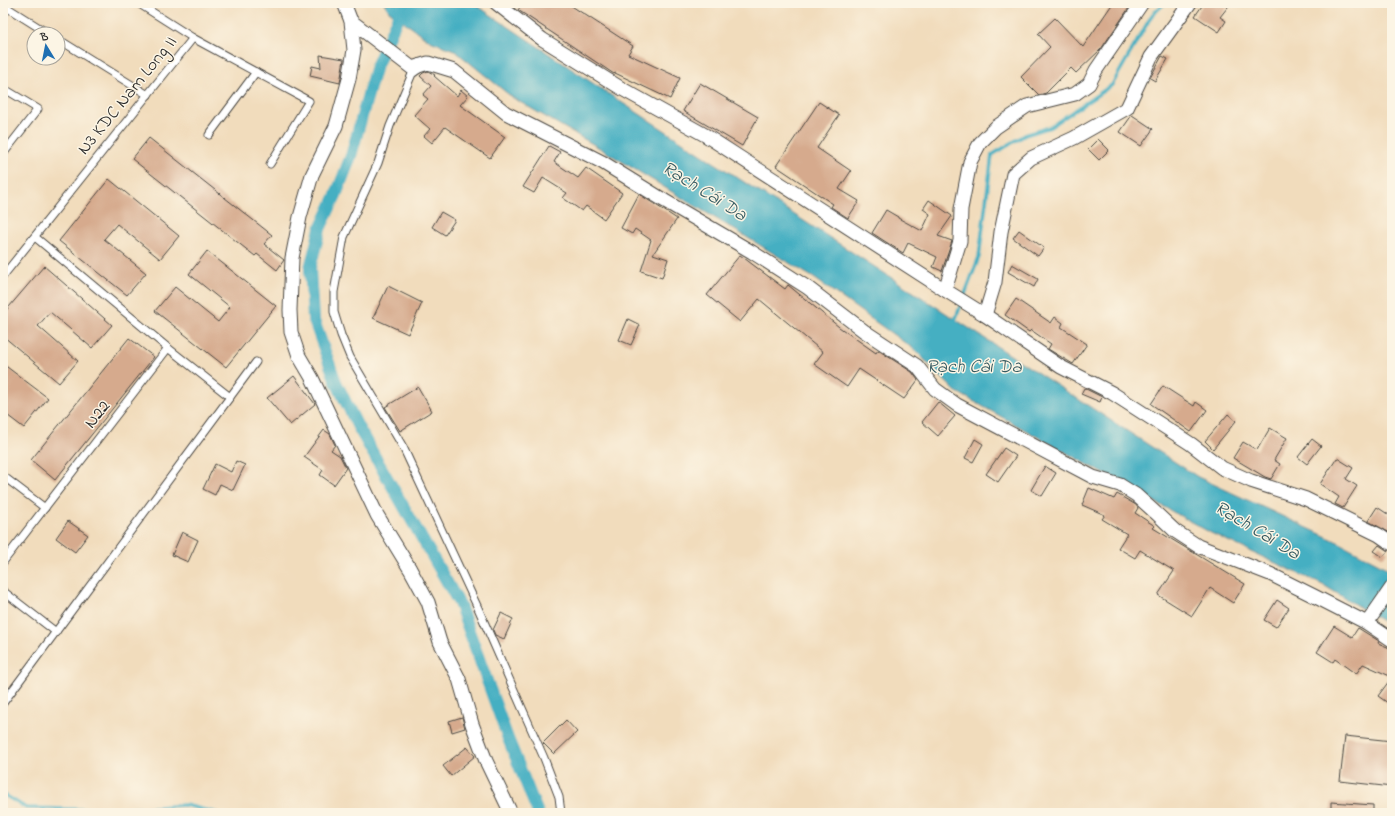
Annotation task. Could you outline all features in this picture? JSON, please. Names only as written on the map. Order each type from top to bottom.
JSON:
[{"type":"street","points":[[344,3],[351,21],[354,50],[349,79],[336,126],[312,175],[299,224],[292,258],[290,310],[291,332],[299,356],[312,378],[377,515],[428,602],[440,642],[458,679],[472,724],[486,761],[511,813]]},
{"type":"street","points":[[496,3],[542,39],[624,90],[705,135],[985,315],[1061,367],[1118,397],[1191,444],[1222,468],[1252,481],[1306,499],[1379,535],[1392,544]]},
{"type":"street","points":[[945,290],[960,241],[961,209],[970,162],[980,143],[996,127],[1027,106],[1076,94],[1089,84],[1096,70],[1142,3]]},
{"type":"street","points":[[985,315],[995,282],[1001,232],[1013,174],[1031,158],[1080,135],[1127,108],[1151,57],[1190,3]]},
{"type":"street","points":[[351,21],[412,68],[428,63],[454,71],[506,113],[602,162],[808,288],[864,331],[917,366],[935,388],[957,405],[1093,477],[1120,485],[1136,495],[1175,531],[1198,546],[1270,574],[1367,623],[1392,640]]},
{"type":"street","points":[[1367,623],[1392,587]]},
{"type":"lane","points":[[138,3],[193,38]]},
{"type":"lane","points":[[3,5],[37,26]]},
{"type":"lane","name":"N3 KDC Nam Long II","points":[[3,276],[193,38],[308,101],[270,164]]},
{"type":"lane","points":[[66,44],[148,95]]},
{"type":"lane","points":[[428,63],[412,74],[390,126],[378,163],[344,237],[334,292],[334,312],[350,357],[403,447],[478,608],[544,758],[559,797],[561,813]]},
{"type":"lane","points":[[209,135],[256,72]]},
{"type":"lane","points":[[3,88],[38,109],[3,154]]},
{"type":"lane","points":[[35,237],[168,348],[230,397]]},
{"type":"lane","name":"N22","points":[[3,562],[168,348]]},
{"type":"lane","points":[[3,703],[256,362]]},
{"type":"lane","points":[[3,476],[44,508]]},
{"type":"lane","points":[[3,591],[56,632]]},
{"type":"water","name":"Rạch Cái Da","points":[[384,3],[473,3],[621,102],[1198,477],[1340,543],[1392,571],[1392,627],[1325,586],[1211,533],[955,391],[915,350],[814,278],[603,150],[513,98],[454,50],[430,41],[389,11]]},
{"type":"building","points":[[523,3],[567,3],[633,46],[628,54],[680,78],[670,99],[615,73],[614,74],[518,10]]},
{"type":"building","points":[[1113,3],[1128,3],[1131,5],[1101,49],[1076,73],[1071,68],[1046,93],[1039,95],[1021,77],[1050,47],[1038,34],[1055,18],[1083,47]]},
{"type":"building","points":[[1204,3],[1231,3],[1220,17],[1226,21],[1219,32],[1195,16]]},
{"type":"building","points":[[320,55],[344,59],[340,83],[310,76],[312,66],[321,68]]},
{"type":"building","points":[[1162,56],[1168,59],[1155,81],[1150,78]]},
{"type":"building","points":[[428,71],[435,75],[434,76],[457,96],[461,90],[468,96],[460,105],[505,137],[490,158],[445,127],[432,143],[424,136],[430,129],[414,115],[428,99],[423,95],[431,86],[420,76]]},
{"type":"building","points":[[700,83],[758,117],[742,146],[683,111]]},
{"type":"building","points":[[819,102],[839,115],[817,148],[851,171],[839,189],[859,201],[848,218],[831,207],[833,204],[776,166]]},
{"type":"building","points":[[1132,115],[1153,129],[1141,146],[1120,132]]},
{"type":"building","points":[[149,138],[272,235],[264,244],[284,260],[277,270],[257,254],[255,256],[132,159]]},
{"type":"building","points":[[1098,139],[1109,150],[1099,160],[1088,149]]},
{"type":"building","points":[[549,146],[560,152],[554,162],[578,178],[586,168],[622,193],[604,219],[586,206],[582,211],[563,198],[567,193],[543,178],[534,193],[523,187]]},
{"type":"building","points":[[109,179],[179,236],[160,259],[117,224],[104,239],[146,273],[127,295],[59,241]]},
{"type":"building","points":[[639,194],[677,219],[653,254],[668,259],[662,278],[641,271],[651,240],[635,229],[632,234],[621,228]]},
{"type":"building","points":[[929,200],[952,216],[938,236],[952,241],[942,271],[933,267],[937,257],[908,243],[903,253],[872,233],[886,210],[922,231],[930,214],[923,209]]},
{"type":"building","points":[[441,212],[455,220],[445,235],[432,227]]},
{"type":"building","points":[[1019,230],[1044,248],[1038,256],[1013,238]]},
{"type":"building","points":[[207,251],[276,306],[226,367],[155,311],[175,287],[218,322],[230,307],[189,274]]},
{"type":"building","points":[[740,255],[785,289],[788,285],[839,327],[876,353],[878,350],[912,372],[918,380],[904,399],[859,369],[847,387],[814,364],[823,352],[759,299],[740,322],[707,295]]},
{"type":"building","points":[[1012,264],[1038,279],[1034,287],[1008,272]]},
{"type":"building","points":[[44,266],[112,325],[92,348],[50,312],[38,326],[78,361],[59,383],[3,336],[3,314]]},
{"type":"building","points":[[388,286],[422,303],[408,334],[373,318]]},
{"type":"building","points":[[1016,299],[1051,323],[1055,317],[1063,323],[1061,327],[1087,344],[1073,364],[1048,349],[1051,344],[1031,330],[1029,332],[1005,315]]},
{"type":"building","points":[[628,319],[640,325],[631,345],[619,340]]},
{"type":"building","points":[[129,338],[154,357],[55,480],[31,460]]},
{"type":"building","points":[[3,364],[48,398],[24,428],[3,412]]},
{"type":"building","points":[[294,376],[315,404],[290,425],[267,398]]},
{"type":"building","points":[[1163,386],[1194,406],[1196,402],[1207,410],[1191,432],[1151,404]]},
{"type":"building","points":[[418,387],[432,411],[400,431],[385,407]]},
{"type":"building","points":[[1084,388],[1102,397],[1100,402],[1081,394]]},
{"type":"building","points":[[938,402],[955,416],[938,436],[922,422]]},
{"type":"building","points":[[1228,414],[1236,421],[1213,449],[1205,441]]},
{"type":"building","points":[[1270,428],[1287,438],[1274,460],[1280,464],[1271,479],[1233,458],[1243,442],[1257,450]]},
{"type":"building","points":[[324,430],[330,434],[335,445],[331,450],[340,456],[346,468],[334,485],[320,475],[323,470],[304,457]]},
{"type":"building","points":[[975,439],[983,444],[973,462],[965,458]]},
{"type":"building","points":[[1312,439],[1321,446],[1307,464],[1298,457]]},
{"type":"building","points":[[1004,448],[1016,456],[998,482],[986,474]]},
{"type":"building","points":[[1337,458],[1353,468],[1346,479],[1357,486],[1343,508],[1335,504],[1339,497],[1320,484]]},
{"type":"building","points":[[236,461],[245,465],[233,490],[220,484],[215,495],[203,489],[215,464],[231,472]]},
{"type":"building","points":[[1045,466],[1056,473],[1042,496],[1031,490]]},
{"type":"building","points":[[1089,488],[1114,499],[1117,494],[1136,505],[1138,508],[1135,513],[1155,526],[1153,528],[1245,584],[1233,603],[1210,588],[1192,616],[1158,595],[1174,571],[1140,550],[1135,558],[1118,548],[1127,534],[1102,519],[1105,515],[1082,505]]},
{"type":"building","points":[[1377,507],[1392,517],[1392,534],[1368,521]]},
{"type":"building","points":[[68,521],[88,535],[75,552],[56,538]]},
{"type":"building","points":[[182,532],[198,540],[188,562],[172,555]]},
{"type":"building","points":[[1379,545],[1388,551],[1383,557],[1374,551]]},
{"type":"building","points":[[1277,600],[1289,608],[1276,627],[1264,620]]},
{"type":"building","points":[[501,613],[513,619],[504,639],[495,635],[493,630]]},
{"type":"building","points":[[1334,626],[1352,637],[1358,628],[1379,641],[1378,643],[1392,649],[1392,677],[1363,664],[1356,674],[1335,659],[1333,662],[1317,652]]},
{"type":"building","points":[[1392,677],[1392,706],[1378,696]]},
{"type":"building","points":[[462,717],[465,728],[452,732],[449,721]]},
{"type":"building","points":[[566,720],[577,732],[554,754],[543,743]]},
{"type":"building","points":[[1345,736],[1392,741],[1392,787],[1340,781]]},
{"type":"building","points":[[467,747],[475,756],[451,776],[443,766]]},
{"type":"building","points":[[1331,802],[1373,805],[1373,813],[1331,813]]},
{"type":"waterway","points":[[404,3],[375,69],[351,156],[336,195],[320,229],[310,268],[313,318],[336,382],[358,427],[459,603],[507,736],[538,813]]},
{"type":"waterway","points":[[954,323],[979,257],[992,155],[1025,135],[1050,127],[1112,85],[1152,15],[1165,3]]},
{"type":"waterway","points":[[3,794],[26,808],[111,810],[185,805],[217,813]]}]
